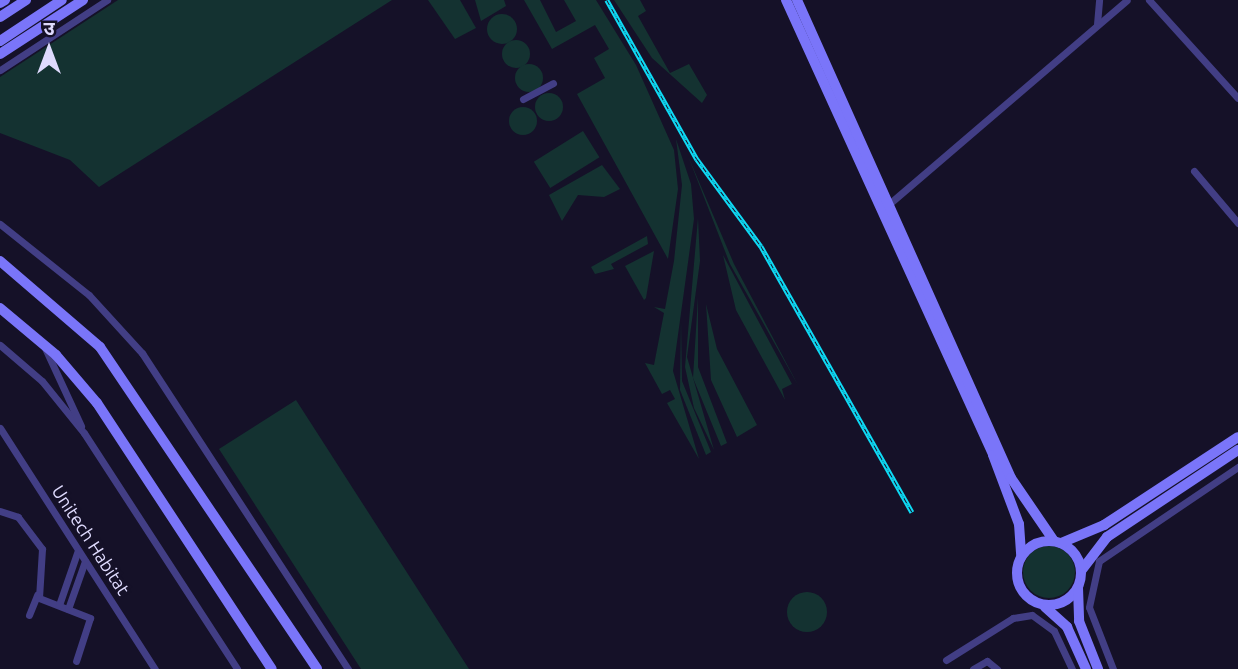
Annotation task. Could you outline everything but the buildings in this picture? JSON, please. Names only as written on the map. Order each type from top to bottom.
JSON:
[{"type":"street","points":[[0,4],[5,0]]},
{"type":"street","points":[[0,17],[26,0]]},
{"type":"street","points":[[0,41],[62,0]]},
{"type":"street","points":[[0,54],[82,0]]},
{"type":"street","points":[[0,69],[107,0]]},
{"type":"street","points":[[786,0],[993,455],[1020,524],[1018,586],[1067,627],[1086,669]]},
{"type":"street","points":[[797,0],[1011,478],[1081,571]]},
{"type":"street","points":[[1097,25],[1099,0]]},
{"type":"street","points":[[889,204],[1127,0]]},
{"type":"street","points":[[1149,0],[1238,98]]},
{"type":"street","points":[[523,99],[553,83]]},
{"type":"street","points":[[1194,171],[1238,223]]},
{"type":"street","points":[[0,224],[81,287],[142,353],[348,669]]},
{"type":"street","points":[[0,261],[100,347],[317,669]]},
{"type":"street","points":[[0,308],[41,343],[97,403],[272,669]]},
{"type":"street","points":[[41,343],[64,380],[83,433]]},
{"type":"street","points":[[0,345],[41,381],[83,433],[237,669]]},
{"type":"street","name":"Unitech Habitat","points":[[0,428],[155,669]]},
{"type":"street","points":[[1021,555],[1104,525],[1238,437]]},
{"type":"street","points":[[1098,669],[1081,627],[1078,588],[1081,571],[1107,537],[1238,450]]},
{"type":"street","points":[[1113,669],[1089,601],[1102,557],[1238,467]]},
{"type":"street","points":[[0,511],[18,517],[42,550],[37,595],[29,615]]},
{"type":"street","points":[[59,605],[78,550]]},
{"type":"street","points":[[68,609],[85,561]]},
{"type":"street","points":[[1041,605],[1063,603],[1078,588]]},
{"type":"street","points":[[37,595],[90,618],[76,661]]},
{"type":"street","points":[[946,660],[1013,618],[1032,615],[1054,631],[1072,669]]},
{"type":"street","points":[[1081,627],[1098,630]]},
{"type":"street","points":[[973,669],[987,661],[997,669]]},
{"type":"green space","points":[[118,0],[392,0],[99,187],[70,160],[0,133],[0,77]]},
{"type":"green space","points":[[428,0],[460,0],[476,28],[455,39]]},
{"type":"green space","points":[[475,0],[504,0],[506,6],[481,21]]},
{"type":"green space","points":[[524,0],[540,0],[556,32],[576,21],[564,0],[596,0],[636,65],[674,150],[678,189],[668,259],[577,94],[605,78],[594,58],[609,49],[595,25],[552,49]]},
{"type":"green space","points":[[614,0],[640,0],[646,11],[638,16],[670,73],[689,64],[707,95],[702,103],[652,58]]},
{"type":"green space","points":[[502,14],[512,19],[517,29],[512,39],[502,44],[492,39],[487,29],[492,19]]},
{"type":"green space","points":[[516,40],[526,44],[530,54],[526,64],[516,68],[506,64],[502,54],[506,44]]},
{"type":"green space","points":[[529,64],[539,68],[543,78],[539,88],[529,92],[519,88],[515,78],[519,68]]},
{"type":"green space","points":[[549,93],[559,97],[563,107],[559,117],[549,121],[539,117],[535,107],[539,97]]},
{"type":"green space","points":[[523,107],[533,111],[537,121],[533,131],[523,135],[513,131],[509,121],[513,111]]},
{"type":"green space","points":[[583,131],[599,157],[550,188],[534,162]]},
{"type":"green space","points":[[676,139],[691,184],[694,219],[673,371],[699,459],[667,403],[675,399],[670,390],[662,394],[645,363],[654,365],[664,313],[654,307],[665,309],[674,261],[682,185]]},
{"type":"green space","points":[[688,156],[734,264],[799,387],[730,264]]},
{"type":"green space","points":[[602,165],[620,189],[604,197],[578,195],[562,221],[549,195]]},
{"type":"green space","points":[[698,218],[700,261],[687,357],[714,450],[694,408],[685,367]]},
{"type":"green space","points":[[647,236],[648,244],[611,264],[614,269],[595,274],[591,267]]},
{"type":"green space","points":[[654,251],[646,298],[644,300],[625,266]]},
{"type":"green space","points":[[723,255],[792,384],[782,389],[785,400],[736,310]]},
{"type":"green space","points":[[698,297],[698,367],[727,443],[721,446],[693,378]]},
{"type":"green space","points":[[706,304],[717,349],[757,425],[737,437],[711,380]]},
{"type":"green space","points":[[681,320],[682,381],[711,452],[706,455],[680,390]]},
{"type":"green space","points":[[296,400],[469,669],[361,669],[219,449]]},
{"type":"green space","points":[[1049,546],[1059,548],[1067,554],[1073,562],[1073,582],[1067,590],[1059,596],[1049,598],[1039,596],[1031,590],[1025,582],[1023,572],[1025,562],[1031,554],[1039,548]]},
{"type":"green space","points":[[807,592],[815,593],[821,598],[826,604],[826,620],[821,626],[815,631],[807,632],[799,631],[793,626],[788,620],[787,612],[788,604],[793,598],[799,593]]},
{"type":"railway","points":[[607,0],[697,159],[761,246],[912,512]]}]
